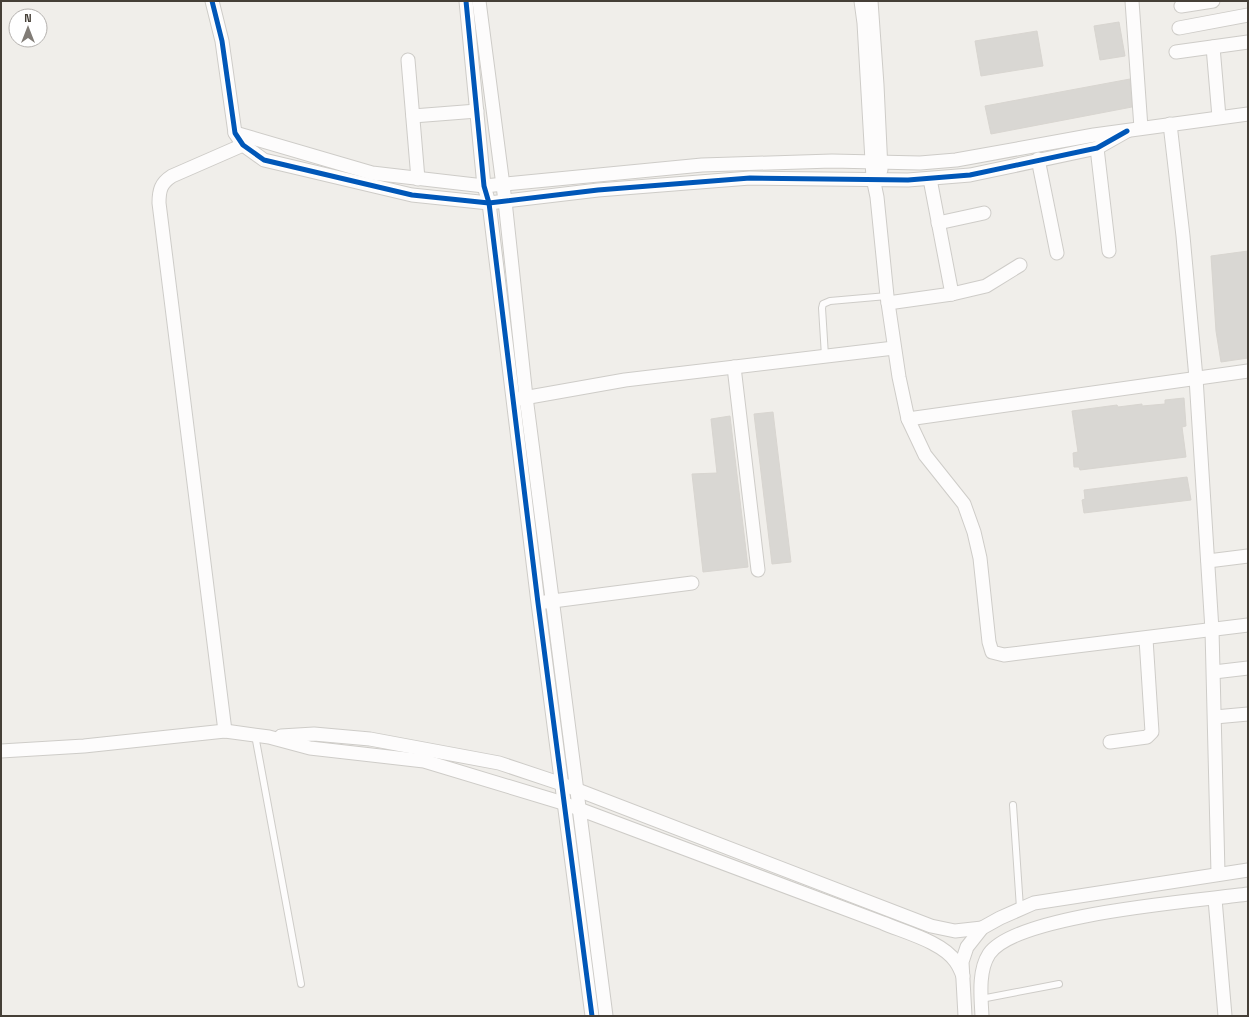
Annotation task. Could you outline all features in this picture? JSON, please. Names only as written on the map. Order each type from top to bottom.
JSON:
[{"type":"street","points":[[212,1],[222,41],[235,133],[243,145],[264,160],[412,195],[489,203],[598,190],[750,178],[930,179],[970,175],[1038,159],[1097,148],[1128,131]]},
{"type":"street","points":[[466,1],[484,186],[489,203],[538,603],[562,784],[563,803],[592,1016]]},
{"type":"street","points":[[479,1],[505,201],[526,397],[606,1016]]},
{"type":"street","points":[[861,1],[876,162],[877,198],[894,348],[899,377],[908,419],[925,455],[964,504],[980,558],[989,642],[992,652],[1004,655],[1146,639],[1248,625]]},
{"type":"street","points":[[871,1],[877,85],[876,162]]},
{"type":"street","points":[[1132,1],[1141,128]]},
{"type":"street","points":[[1181,6],[1213,1]]},
{"type":"street","points":[[1179,28],[1248,14]]},
{"type":"street","points":[[1176,52],[1248,42]]},
{"type":"street","points":[[1212,47],[1219,117]]},
{"type":"street","points":[[408,60],[418,179]]},
{"type":"street","points":[[413,116],[477,111]]},
{"type":"street","points":[[235,133],[372,173],[484,186],[702,165],[832,161],[920,163],[956,160],[1094,135],[1248,114]]},
{"type":"street","points":[[1170,124],[1183,236],[1196,378],[1208,561],[1214,672],[1218,873]]},
{"type":"street","points":[[225,731],[159,203],[160,190],[164,181],[172,176],[243,145]]},
{"type":"street","points":[[1097,148],[1109,251]]},
{"type":"street","points":[[1038,159],[1057,253]]},
{"type":"street","points":[[930,179],[952,294]]},
{"type":"street","points":[[938,223],[984,213]]},
{"type":"street","points":[[888,299],[952,294],[986,286],[1020,265]]},
{"type":"street","points":[[513,399],[624,380],[894,348]]},
{"type":"street","points":[[734,367],[758,570]]},
{"type":"street","points":[[908,419],[1248,371]]},
{"type":"street","points":[[1208,561],[1248,556]]},
{"type":"street","points":[[538,603],[692,583]]},
{"type":"street","points":[[1110,742],[1147,737],[1152,732],[1146,639]]},
{"type":"street","points":[[1214,672],[1248,668]]},
{"type":"street","points":[[1215,717],[1248,714]]},
{"type":"street","points":[[1,752],[84,746],[225,731],[269,737],[310,748],[424,761],[563,803],[928,941],[946,952],[956,961],[963,976]]},
{"type":"street","points":[[269,737],[314,734],[370,739],[499,763],[562,784],[931,926],[955,931],[982,928],[1020,908],[1034,903],[1218,873],[1248,870]]},
{"type":"street","points":[[982,1016],[982,968],[989,953],[1015,934],[1050,923],[1122,910],[1248,894]]},
{"type":"street","points":[[1215,898],[1225,1016]]},
{"type":"street","points":[[965,1016],[962,962],[967,947],[982,928]]},
{"type":"lane","points":[[825,356],[823,304],[830,301],[888,299]]},
{"type":"lane","points":[[255,735],[301,984]]},
{"type":"lane","points":[[1013,805],[1020,908]]},
{"type":"lane","points":[[981,999],[1058,984]]},
{"type":"building","points":[[1119,22],[1125,56],[1100,60],[1094,26]]},
{"type":"building","points":[[1037,31],[1043,66],[981,76],[975,41]]},
{"type":"building","points":[[1130,79],[1132,107],[991,134],[985,106]]},
{"type":"building","points":[[1248,251],[1248,358],[1221,362],[1216,331],[1211,256]]},
{"type":"building","points":[[1184,398],[1186,426],[1182,427],[1186,457],[1080,470],[1079,467],[1074,467],[1073,453],[1078,452],[1072,411],[1117,405],[1118,407],[1142,404],[1142,406],[1165,404],[1165,400]]},
{"type":"building","points":[[773,412],[791,562],[772,564],[754,414]]},
{"type":"building","points":[[730,416],[748,567],[703,572],[692,474],[717,473],[711,419]]},
{"type":"building","points":[[1187,477],[1191,500],[1084,513],[1082,500],[1085,499],[1084,490]]},
{"type":"cycle path","points":[[212,1],[222,41],[235,133],[243,145],[264,160],[412,195],[489,203],[598,190],[750,178],[908,180],[970,175],[1097,148],[1127,131]]},
{"type":"cycle path","points":[[466,1],[484,186],[489,203],[538,603],[592,1016]]}]
